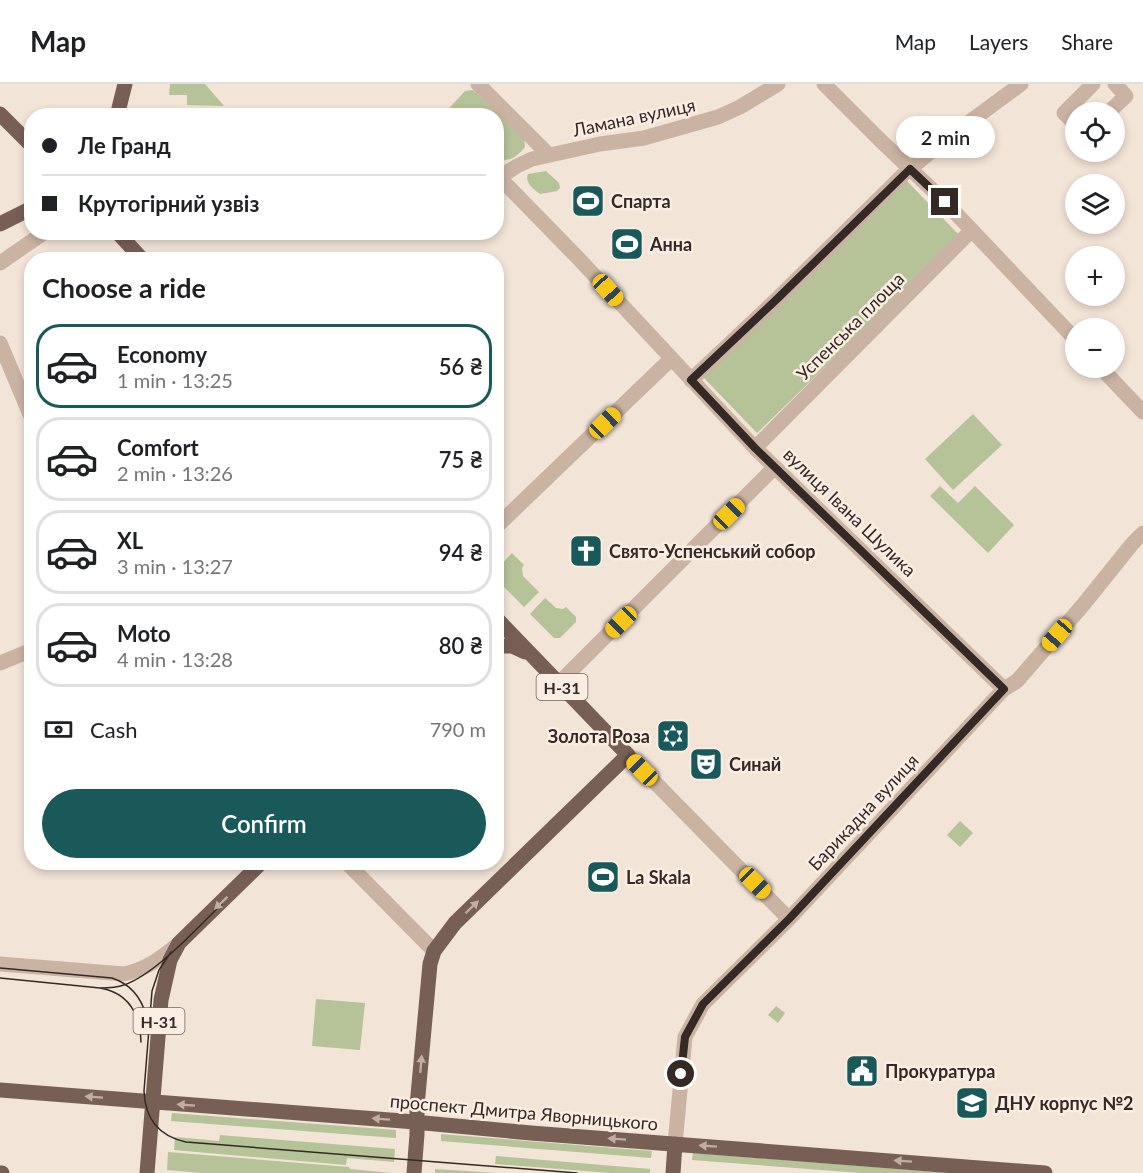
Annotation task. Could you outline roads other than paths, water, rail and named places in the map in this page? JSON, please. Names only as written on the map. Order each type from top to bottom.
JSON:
[{"type":"main road","points":[[117,84],[119,108]]},
{"type":"main road","points":[[120,108],[125,84]]},
{"type":"main road","points":[[0,114],[24,138]]},
{"type":"main road","points":[[0,224],[24,212]]},
{"type":"main road","points":[[124,240],[136,252]]},
{"type":"main road","name":"Н-31","points":[[504,626],[628,755]]},
{"type":"main road","points":[[504,646],[512,646],[533,657]]},
{"type":"main road","points":[[414,1173],[417,1106],[428,983],[434,951],[455,923],[628,755]]},
{"type":"main road","name":"Н-31","points":[[152,1102],[161,1000],[170,960],[179,943],[254,870]]},
{"type":"main road","name":"проспект Дмитра Яворницького","points":[[0,1090],[1045,1173]]},
{"type":"main road","points":[[147,1173],[152,1102]]},
{"type":"main road","points":[[673,1173],[675,1144]]},
{"type":"street","points":[[478,84],[502,108]]},
{"type":"street","name":"Ламана вулиця","points":[[504,173],[531,159],[548,154],[644,138],[718,117],[778,84]]},
{"type":"street","points":[[824,84],[945,202],[1065,329]]},
{"type":"street","points":[[691,380],[910,169],[1021,84]]},
{"type":"street","points":[[1075,102],[1093,84]]},
{"type":"street","points":[[1115,84],[1126,96],[1120,102]]},
{"type":"street","points":[[504,110],[548,154]]},
{"type":"street","name":"вулиця Івана Шулика","points":[[504,182],[755,448],[1004,689]]},
{"type":"street","name":"Успенська площа","points":[[755,448],[971,231]]},
{"type":"street","points":[[0,263],[33,240]]},
{"type":"street","points":[[0,343],[24,400]]},
{"type":"street","points":[[504,519],[671,359]]},
{"type":"street","points":[[1111,378],[1143,412]]},
{"type":"street","points":[[559,683],[776,467]]},
{"type":"street","name":"Барикадна вулиця","points":[[675,1144],[685,1037],[703,1004],[789,919],[1004,689],[1017,681],[1143,533]]},
{"type":"street","points":[[0,663],[24,653]]},
{"type":"street","points":[[628,755],[789,919]]},
{"type":"street","points":[[354,870],[434,951]]},
{"type":"street","points":[[0,964],[124,974],[154,964],[179,943]]},
{"type":"tram line","points":[[0,978],[100,988],[124,985],[162,961],[222,904]]},
{"type":"tram line","points":[[171,952],[159,970],[152,991],[144,1091],[150,1118],[161,1131],[168,1135],[186,1142],[577,1173]]},
{"type":"tram line","points":[[0,968],[112,978],[134,992],[146,1015]]},
{"type":"tram line","points":[[100,988],[118,995],[131,1006],[138,1022],[141,1042]]},
{"type":"place","name":"Спарта","points":[[588,201]]},
{"type":"place","name":"Анна","points":[[627,244]]},
{"type":"place","name":"Свято-Успенський собор","points":[[586,551]]},
{"type":"place","name":"Золота Роза","points":[[673,736]]},
{"type":"place","name":"Синай","points":[[706,764]]},
{"type":"place","name":"La Skala","points":[[603,877]]},
{"type":"place","name":"Прокуратура","points":[[862,1071]]},
{"type":"place","name":"ДНУ корпус №2","points":[[972,1103]]}]
